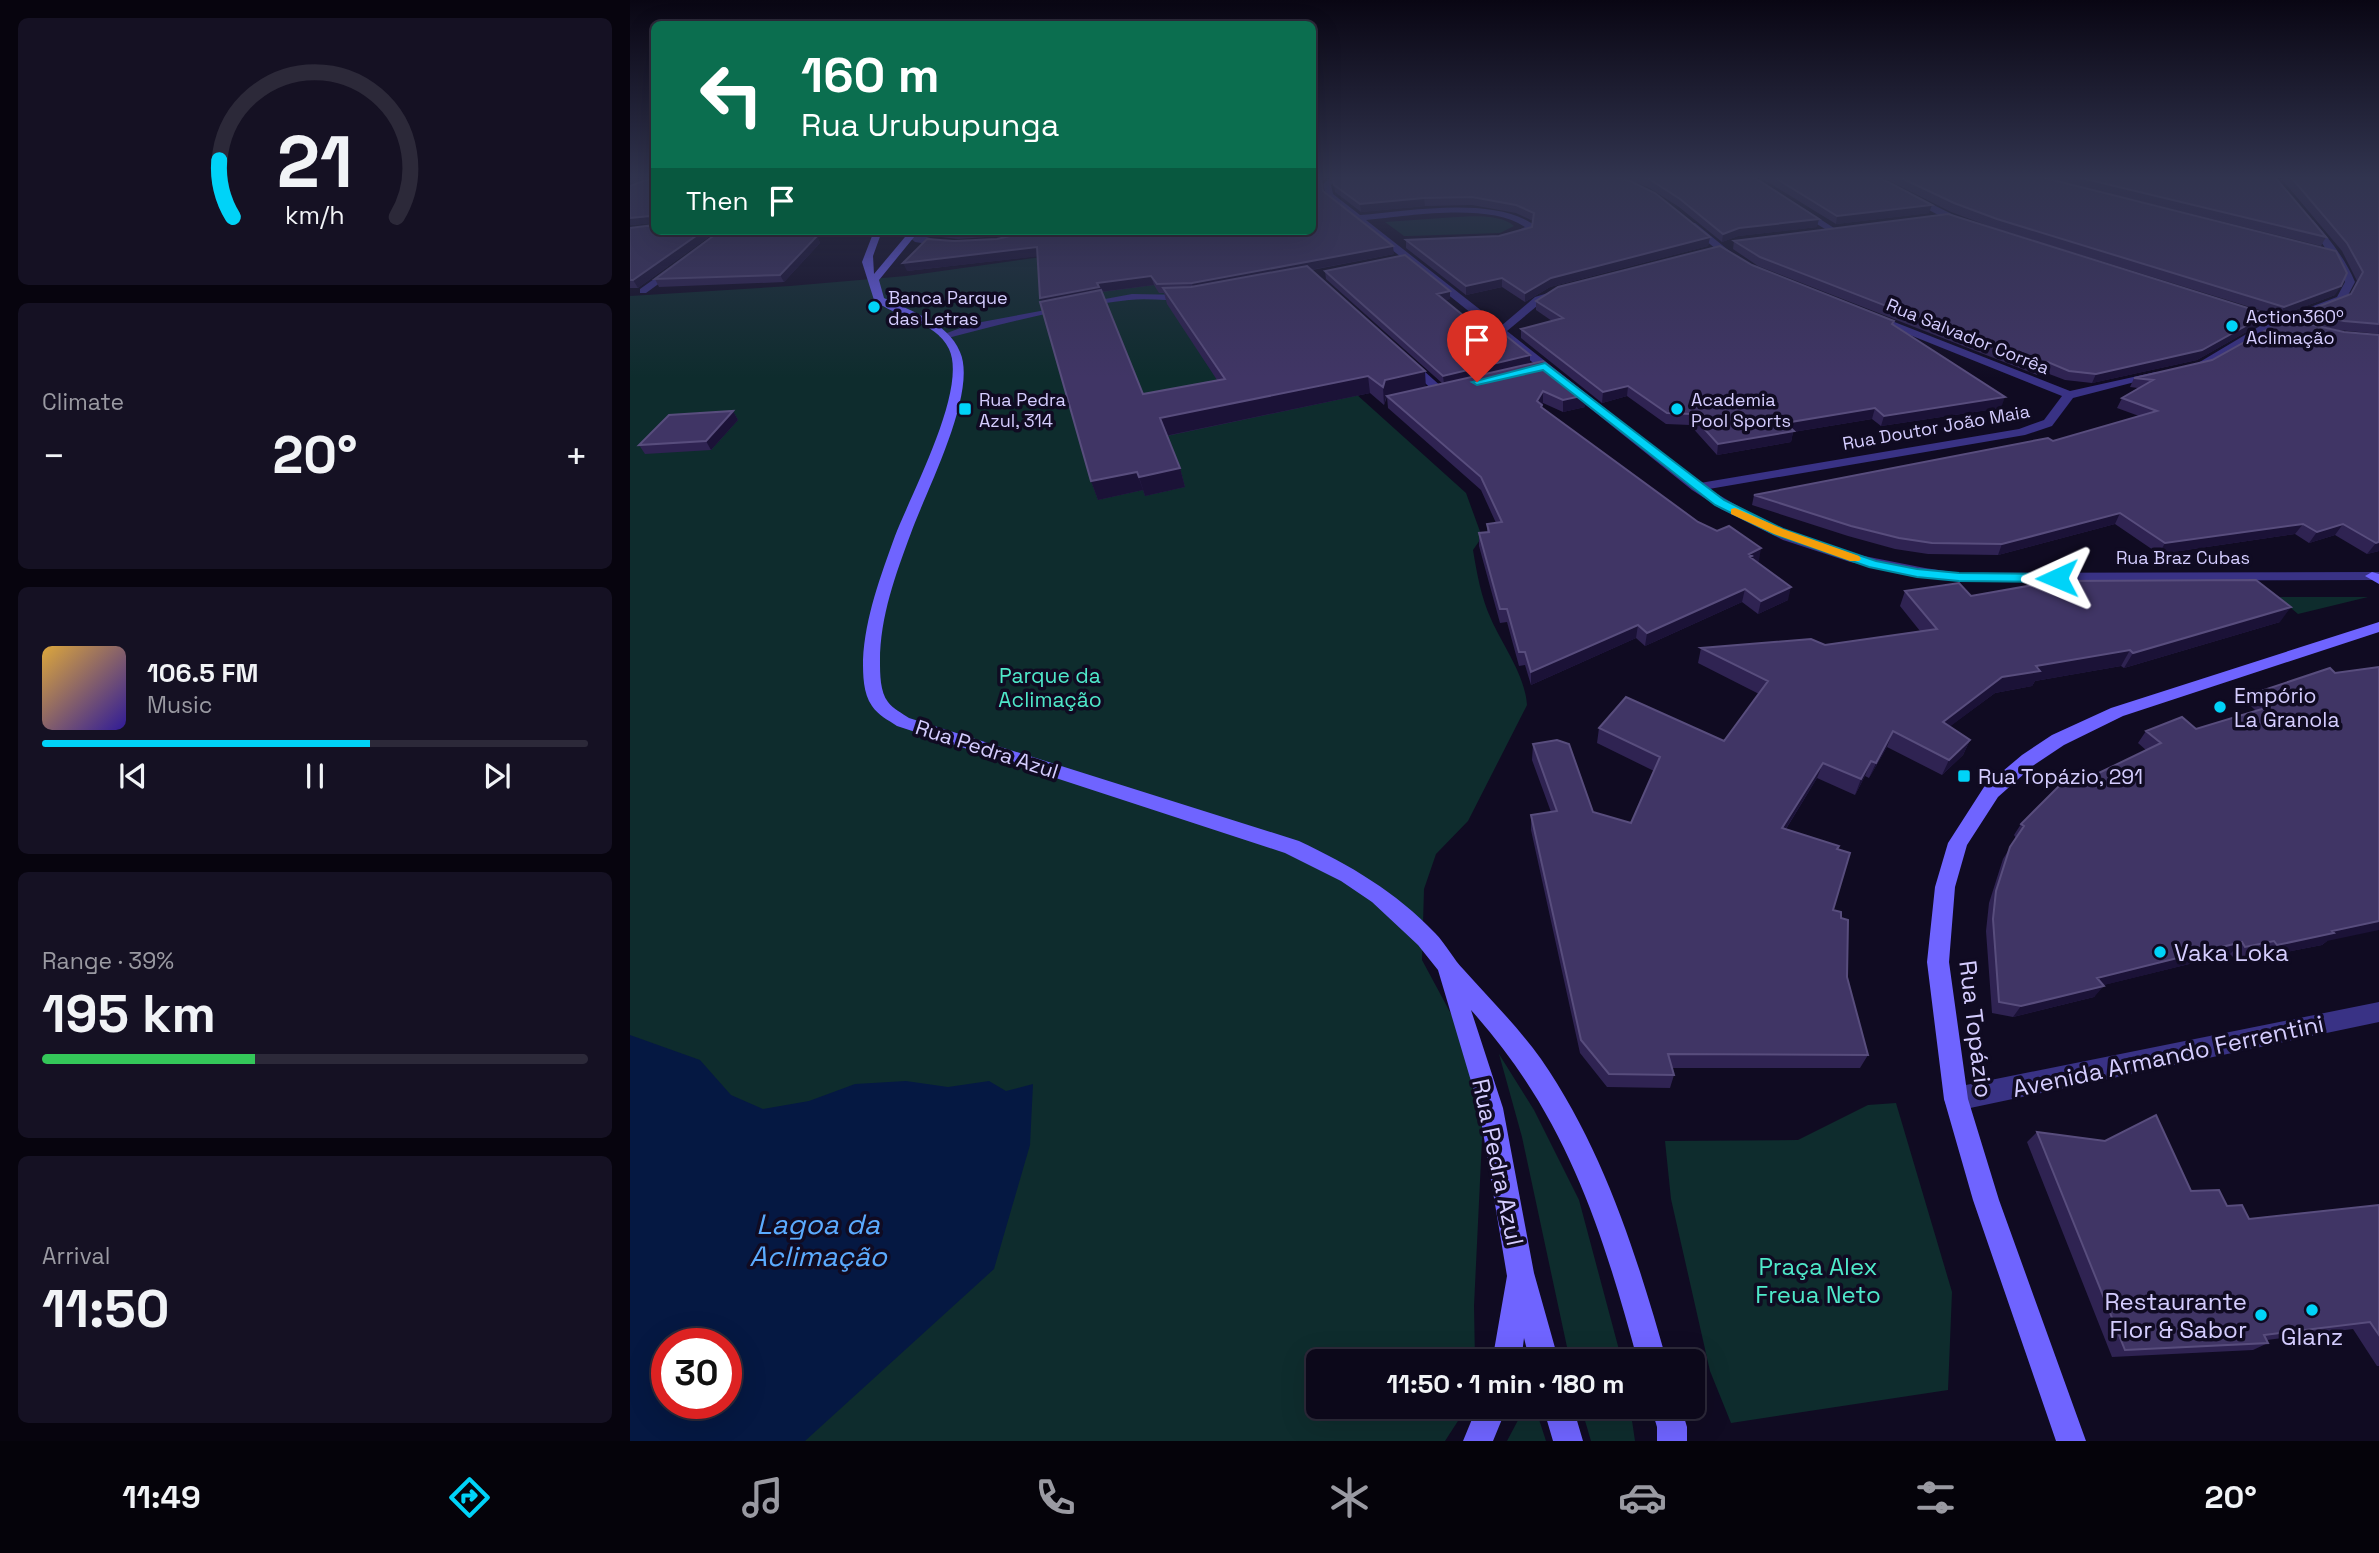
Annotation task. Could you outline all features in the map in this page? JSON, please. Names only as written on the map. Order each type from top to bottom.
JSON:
[{"type":"street","points":[[873,243],[865,262],[867,273],[874,280],[879,300],[944,336],[971,327],[1113,299],[1195,298]]},
{"type":"street","points":[[874,280],[905,243]]},
{"type":"street","points":[[940,243],[959,244]]},
{"type":"street","name":"Rua Braz Cubas","points":[[1396,243],[1409,257],[1696,487],[1744,516],[1778,532],[1873,564],[1917,573],[2007,578],[2377,577]]},
{"type":"street","points":[[1712,243],[1743,264]]},
{"type":"street","points":[[2069,394],[2202,365],[2264,328],[2341,299],[2350,282],[2337,255],[2327,243]]},
{"type":"street","points":[[1707,254],[1731,244]]},
{"type":"street","points":[[2319,250],[2337,255]]},
{"type":"street","points":[[1390,261],[1409,257]]},
{"type":"street","points":[[643,291],[688,259]]},
{"type":"street","points":[[1501,331],[1539,299],[1572,287]]},
{"type":"street","name":"Rua Salvador Corrêa","points":[[1866,314],[2069,394]]},
{"type":"street","points":[[2263,317],[2304,330]]},
{"type":"street","name":"Rua Pedra Azul","points":[[944,336],[955,351],[958,378],[953,408],[882,597],[871,647],[870,682],[880,705],[903,722],[1292,847],[1339,868],[1382,895],[1429,941],[1446,965],[1531,1065],[1572,1133],[1597,1185],[1621,1246],[1649,1349]]},
{"type":"street","points":[[1405,359],[1434,393],[1453,388]]},
{"type":"street","points":[[1525,371],[1545,366]]},
{"type":"street","name":"Rua Doutor João Maia","points":[[1696,487],[2021,432],[2049,423],[2069,394]]},
{"type":"street","name":"Rua Topázio","points":[[2070,1441],[1986,1200],[1956,1099],[1938,962],[1945,887],[1958,843],[1991,792],[2028,760],[2058,740],[2117,712],[2379,627]]},
{"type":"street","name":"Rua Pedra Azul","points":[[1446,965],[1491,1108],[1520,1273],[1541,1349]]},
{"type":"street","name":"Avenida Armando Ferrentini","points":[[1956,1099],[2379,1012]]},
{"type":"street","points":[[1508,1349],[1520,1273]]},
{"type":"street","points":[[1478,1441],[1487,1419]]},
{"type":"street","points":[[1562,1419],[1568,1441]]},
{"type":"street","points":[[1670,1419],[1672,1441]]},
{"type":"green space","name":"Parque da Aclimação","points":[[1179,243],[1303,243],[1235,285],[1466,493],[1482,537],[1473,550],[1482,594],[1491,619],[1518,672],[1527,705],[1468,821],[1436,854],[1424,889],[1422,960],[1485,1077],[1474,1306],[1475,1349],[1306,1349],[1306,1419],[1459,1419],[1445,1441],[630,1441],[630,296],[906,276],[1063,254]]},
{"type":"green space","points":[[2278,597],[2368,597],[2298,614]]},
{"type":"green space","points":[[1499,1054],[1534,1110],[1579,1200],[1619,1349],[1567,1349],[1522,1137]]},
{"type":"green space","name":"Praça Alex Freua Neto","points":[[1896,1103],[1952,1292],[1948,1390],[1731,1423],[1710,1371],[1671,1199],[1665,1141],[1798,1140],[1868,1105]]},
{"type":"green space","points":[[1519,1419],[1539,1419],[1546,1441],[1507,1441]]},
{"type":"green space","points":[[1585,1419],[1632,1419],[1635,1441],[1591,1441]]},
{"type":"water","name":"Lagoa da Aclimação","points":[[630,1035],[700,1060],[731,1095],[763,1109],[809,1101],[855,1084],[906,1081],[948,1087],[989,1081],[1006,1091],[1033,1084],[1030,1145],[994,1269],[805,1441],[630,1441]]},
{"type":"building","points":[[630,243],[686,243],[633,280],[630,280]]},
{"type":"building","points":[[703,243],[810,243],[780,275],[655,279]]},
{"type":"building","points":[[923,243],[1389,243],[1393,246],[1192,283],[1157,284],[1151,276],[1097,283],[1099,287],[1040,298],[1037,247],[903,263]]},
{"type":"building","points":[[1410,243],[1686,243],[1551,278],[1525,293],[1502,278],[1466,286]]},
{"type":"building","points":[[1738,243],[2041,243],[2267,314],[2202,350],[2096,374],[2069,371],[2048,362],[2041,366],[1760,257]]},
{"type":"building","points":[[2076,243],[2305,243],[2336,251],[2347,273],[2341,286],[2284,307]]},
{"type":"building","points":[[2347,243],[2379,243],[2379,324],[2344,321],[2304,312],[2351,294],[2363,272]]},
{"type":"building","points":[[1720,246],[1752,265],[1894,321],[1892,324],[2005,397],[1884,416],[1875,408],[1785,423],[1794,431],[1718,444],[1691,414],[1667,413],[1628,386],[1603,392],[1521,329],[1563,318],[1536,301],[1558,287]]},
{"type":"building","points":[[1405,255],[1450,291],[1437,294],[1491,338],[1504,334],[1530,355],[1443,376],[1325,271]]},
{"type":"building","points":[[1307,266],[1425,371],[1385,380],[1383,387],[1368,376],[1160,418],[1180,468],[1139,477],[1137,472],[1091,481],[1040,302],[1101,290],[1143,394],[1225,379],[1163,288],[1191,287]]},
{"type":"building","points":[[2286,319],[2344,332],[2379,335],[2379,542],[2376,543],[2343,524],[2317,532],[2303,524],[2165,543],[2120,513],[2002,544],[1932,543],[1851,526],[1754,495],[2048,438],[2053,441],[2157,411],[2122,398],[2153,380],[2134,378],[2212,360]]},
{"type":"building","points":[[1543,361],[1586,395],[1563,400],[1543,391],[1537,401],[1541,407],[1698,522],[1717,531],[1729,526],[1761,548],[1749,554],[1752,556],[1750,557],[1791,587],[1761,601],[1745,589],[1647,633],[1638,625],[1531,672],[1525,652],[1519,652],[1507,609],[1500,609],[1479,533],[1489,532],[1487,524],[1502,522],[1481,477],[1387,396]]},
{"type":"building","points":[[733,411],[706,441],[639,445],[669,415]]},
{"type":"building","points":[[2256,580],[2291,607],[2133,653],[2130,650],[2036,666],[2040,671],[2002,677],[1943,722],[1970,740],[1949,760],[1893,731],[1876,763],[1871,761],[1861,779],[1823,763],[1782,828],[1839,846],[1837,849],[1850,853],[1833,910],[1841,912],[1841,918],[1848,920],[1847,977],[1868,1055],[1668,1054],[1674,1075],[1609,1074],[1581,1040],[1531,815],[1557,811],[1533,744],[1557,740],[1569,744],[1593,812],[1631,823],[1660,757],[1599,728],[1626,697],[1724,741],[1768,681],[1701,648],[1811,639],[1825,645],[1937,629],[1905,591],[1959,583],[1971,596],[2056,581]]},
{"type":"building","points":[[2379,667],[2379,921],[2277,945],[2274,941],[2245,947],[2242,942],[2097,978],[2104,986],[2021,1006],[1999,1002],[1993,919],[1996,891],[2010,847],[2024,826],[2021,824],[2069,776],[2078,783],[2161,743],[2146,731],[2182,717],[2196,729],[2272,706],[2258,692],[2330,668],[2335,673]]},
{"type":"building","points":[[2156,1115],[2191,1191],[2219,1190],[2227,1206],[2242,1205],[2249,1219],[2379,1205],[2379,1335],[2370,1322],[2264,1335],[2268,1343],[2125,1350],[2037,1132],[2105,1141]]},
{"type":"slow traffic","points":[[1735,512],[1778,532],[1854,559]]},
{"type":"place","name":"Banca Parque das Letras","points":[[874,307]]},
{"type":"place","name":"Action360º Aclimação","points":[[2232,326]]},
{"type":"place","name":"Rua Pedra Azul, 314","points":[[965,409]]},
{"type":"place","name":"Academia Pool Sports","points":[[1677,409]]},
{"type":"place","name":"Empório La Granola","points":[[2220,707]]},
{"type":"place","name":"Rua Topázio, 291","points":[[1964,776]]},
{"type":"place","name":"Vaka Loka","points":[[2160,952]]},
{"type":"place","name":"Glanz","points":[[2312,1310]]},
{"type":"place","name":"Restaurante Flor & Sabor","points":[[2261,1315]]},
{"type":"route","points":[[1477,382],[1545,366],[1719,503],[1778,532],[1824,549],[1873,564],[1917,573],[1959,577],[2057,578]]}]
